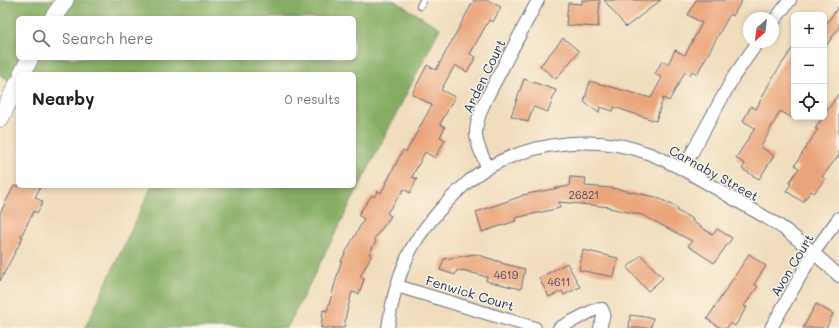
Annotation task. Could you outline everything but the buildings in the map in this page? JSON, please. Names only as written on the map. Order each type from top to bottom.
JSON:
[{"type":"street","points":[[54,16],[65,0]]},
{"type":"street","name":"Arden Court","points":[[488,168],[477,144],[475,128],[478,116],[538,0]]},
{"type":"street","points":[[779,14],[790,0]]},
{"type":"street","points":[[683,169],[734,76],[754,48]]},
{"type":"street","points":[[23,72],[29,60]]},
{"type":"street","points":[[0,119],[16,86]]},
{"type":"street","name":"Carnaby Street","points":[[388,328],[390,312],[407,257],[426,227],[460,189],[488,168],[516,154],[543,147],[576,143],[614,145],[648,154],[683,169],[785,230],[814,252],[839,276]]},
{"type":"street","name":"Avon Court","points":[[771,328],[814,252],[839,218]]},
{"type":"street","name":"Fenwick Court","points":[[397,286],[535,328]]},
{"type":"street","points":[[559,328],[594,310],[602,309],[604,314],[600,328]]},
{"type":"green space","points":[[0,0],[393,0],[440,28],[287,328],[85,328],[151,188],[356,188],[356,72],[16,72],[16,84],[0,75]]}]
